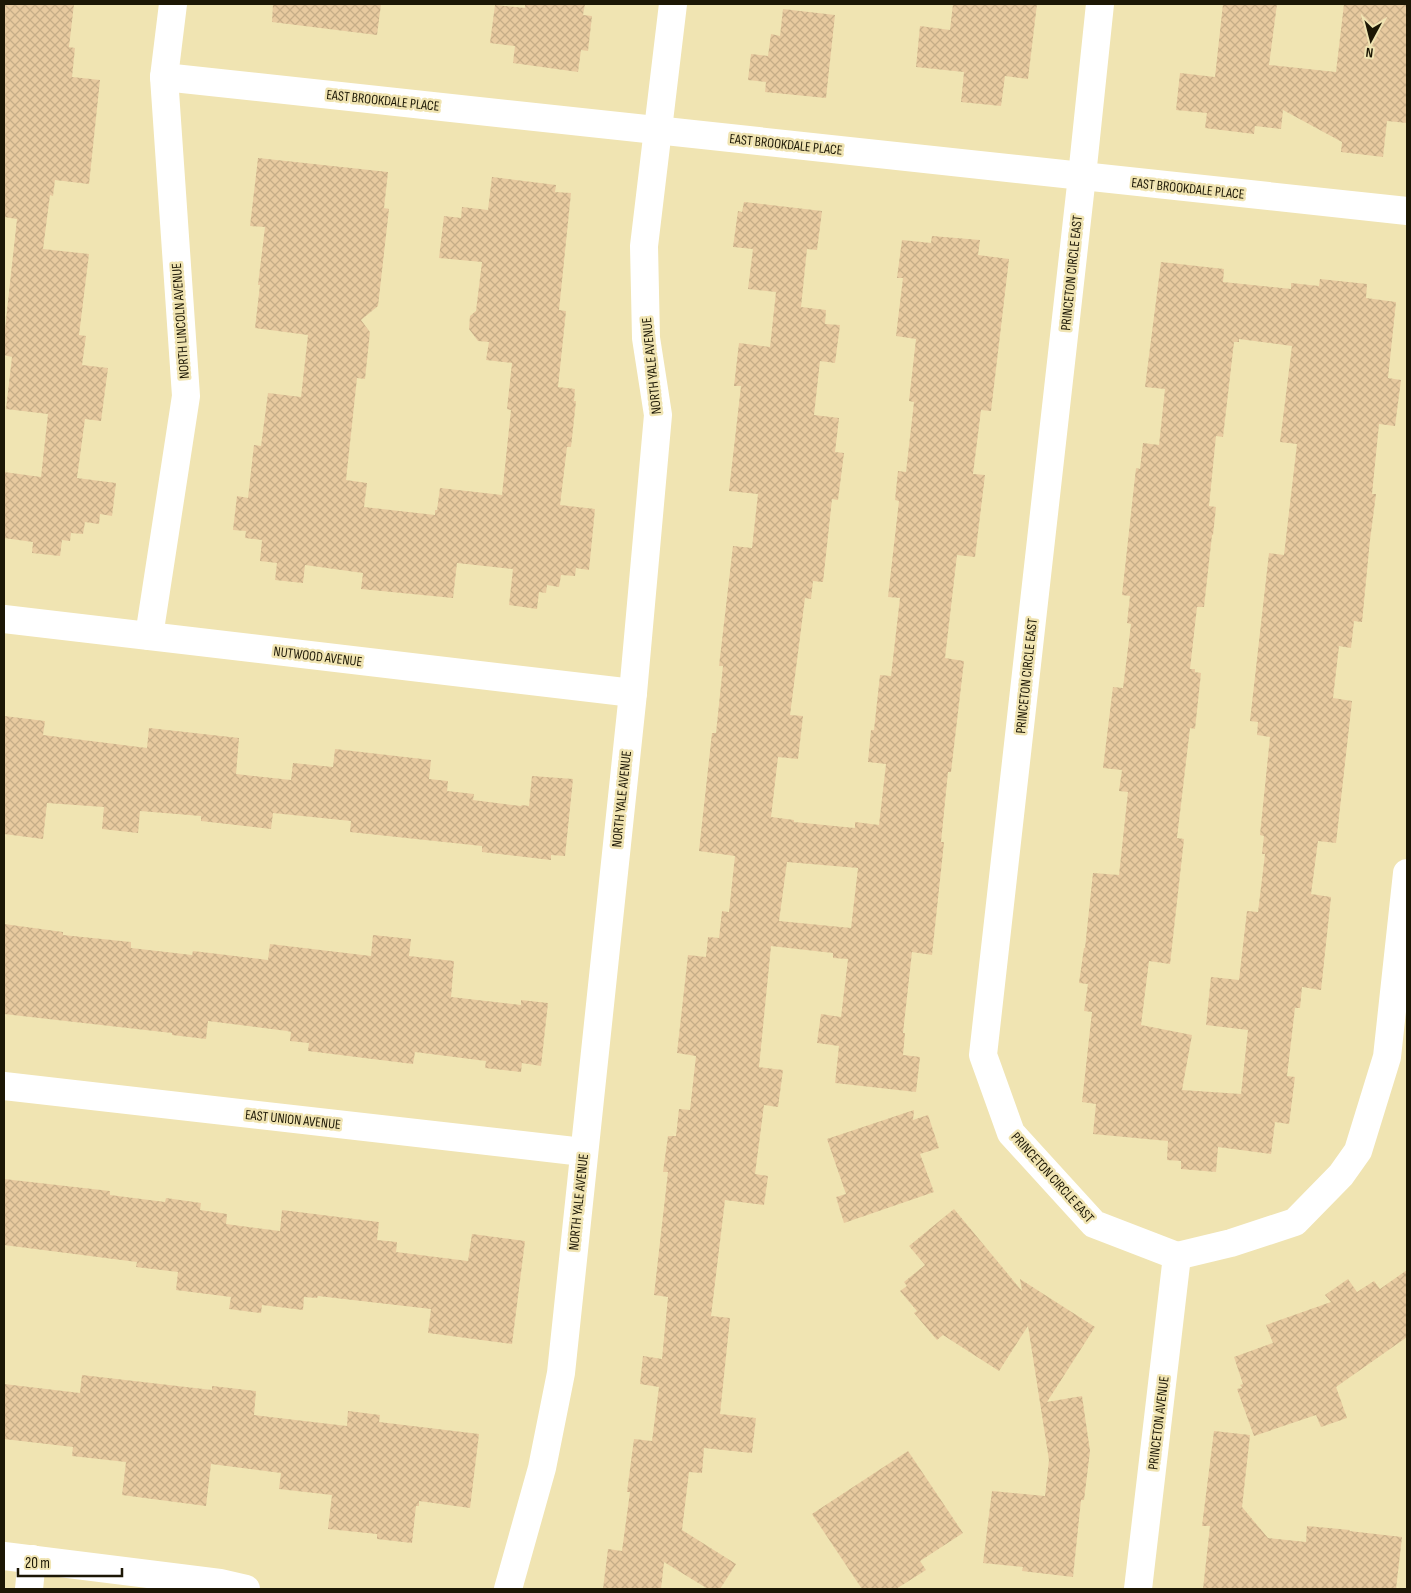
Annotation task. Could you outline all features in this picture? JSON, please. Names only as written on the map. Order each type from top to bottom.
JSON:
[{"type":"street","name":"NORTH LINCOLN AVENUE","points":[[149,636],[186,396],[164,77],[173,4]]},
{"type":"street","name":"NORTH YALE AVENUE","points":[[508,1589],[542,1468],[561,1373],[633,694],[658,415],[646,338],[644,246],[673,4]]},
{"type":"street","name":"PRINCETON CIRCLE EAST","points":[[1100,4],[983,1055],[1011,1133],[1094,1224],[1177,1256]]},
{"type":"street","name":"EAST BROOKDALE PLACE","points":[[164,77],[1407,211]]},
{"type":"street","name":"NUTWOOD AVENUE","points":[[4,619],[633,694]]},
{"type":"street","points":[[1177,1256],[1231,1243],[1295,1222],[1341,1175],[1358,1151],[1387,1057],[1407,873]]},
{"type":"street","name":"EAST UNION AVENUE","points":[[4,1086],[583,1152]]},
{"type":"street","name":"PRINCETON AVENUE","points":[[1138,1589],[1177,1256]]},
{"type":"street","points":[[4,1556],[220,1583],[246,1589]]},
{"type":"street","points":[[29,1589],[32,1559]]},
{"type":"building","points":[[4,4],[74,4],[69,47],[75,48],[72,77],[100,80],[89,184],[55,180],[53,196],[50,195],[43,249],[89,254],[79,335],[86,336],[82,365],[108,368],[101,421],[85,419],[77,478],[116,483],[112,516],[100,514],[99,524],[85,522],[83,534],[71,533],[70,541],[62,540],[60,556],[32,553],[33,542],[4,538],[4,472],[41,477],[48,414],[6,409],[12,357],[4,355],[4,338],[17,219],[4,217]]},
{"type":"building","points":[[273,4],[381,4],[377,35],[272,22]]},
{"type":"building","points":[[525,4],[585,4],[583,15],[592,16],[588,51],[581,50],[578,72],[513,63],[515,46],[490,43],[495,5],[525,8]]},
{"type":"building","points":[[953,4],[1037,4],[1028,79],[1005,76],[1001,106],[961,102],[964,72],[916,67],[920,26],[950,30]]},
{"type":"building","points":[[1223,4],[1277,4],[1269,65],[1336,72],[1344,4],[1407,4],[1407,123],[1387,121],[1383,157],[1341,152],[1342,142],[1283,110],[1281,129],[1255,126],[1254,134],[1205,128],[1207,113],[1176,110],[1180,73],[1215,77]]},
{"type":"building","points":[[783,9],[835,15],[826,98],[765,92],[766,82],[748,80],[751,54],[768,56],[771,34],[780,36]]},
{"type":"building","points":[[258,158],[388,172],[384,208],[389,209],[378,306],[361,320],[370,332],[365,379],[357,378],[346,480],[367,483],[364,507],[435,515],[440,488],[502,495],[511,410],[507,409],[512,363],[486,360],[489,342],[478,341],[469,329],[470,316],[476,311],[482,262],[439,258],[444,216],[461,218],[462,207],[488,210],[492,177],[556,185],[555,192],[571,193],[559,310],[566,311],[558,387],[575,389],[574,401],[576,401],[571,447],[567,447],[560,505],[595,509],[589,570],[576,568],[575,576],[561,575],[559,587],[547,585],[546,593],[539,592],[537,609],[509,605],[513,569],[457,563],[453,598],[361,589],[363,573],[305,565],[303,583],[275,580],[277,563],[260,561],[262,540],[245,538],[246,531],[233,530],[237,496],[248,498],[254,445],[261,446],[268,393],[301,397],[308,335],[255,328],[265,227],[250,226]]},
{"type":"building","points":[[744,202],[822,211],[817,250],[807,249],[801,307],[826,310],[825,324],[840,325],[835,363],[820,361],[814,415],[839,418],[835,452],[844,453],[838,500],[832,499],[823,582],[813,581],[811,599],[805,598],[790,715],[803,716],[798,759],[778,757],[771,817],[794,820],[794,822],[855,828],[855,822],[879,825],[886,764],[868,762],[871,730],[874,730],[880,675],[891,676],[900,598],[888,597],[899,501],[895,500],[898,471],[906,472],[914,402],[909,401],[916,339],[896,336],[903,278],[897,278],[902,240],[931,243],[932,236],[980,240],[978,255],[1009,259],[991,411],[981,410],[973,474],[985,475],[975,557],[957,555],[945,658],[964,661],[951,772],[948,772],[941,842],[944,842],[932,955],[912,952],[903,1033],[905,1033],[903,1055],[920,1057],[916,1092],[835,1083],[839,1046],[817,1043],[821,1014],[841,1017],[848,959],[833,958],[833,953],[771,946],[759,1067],[783,1070],[778,1107],[764,1105],[755,1174],[768,1176],[764,1205],[725,1200],[711,1316],[730,1318],[720,1414],[756,1418],[752,1453],[704,1448],[702,1473],[689,1472],[682,1530],[736,1564],[720,1589],[708,1589],[664,1562],[661,1589],[603,1589],[608,1549],[622,1551],[630,1492],[627,1492],[634,1439],[652,1441],[659,1387],[640,1384],[643,1356],[662,1359],[668,1297],[654,1295],[668,1172],[663,1172],[668,1136],[676,1136],[679,1109],[690,1110],[696,1056],[677,1053],[688,955],[706,957],[708,937],[719,938],[722,911],[729,912],[735,856],[699,851],[712,733],[716,733],[723,666],[719,666],[733,546],[752,548],[758,494],[729,491],[741,386],[734,386],[739,343],[770,347],[776,292],[748,289],[753,249],[733,247],[738,211],[742,212]],"holes":[[[787,862],[858,868],[851,928],[779,921]]]},
{"type":"building","points":[[1161,262],[1224,269],[1223,282],[1291,289],[1291,283],[1319,286],[1320,279],[1367,284],[1366,298],[1396,302],[1388,378],[1401,380],[1395,426],[1379,424],[1372,494],[1376,494],[1362,622],[1354,621],[1351,648],[1339,646],[1333,698],[1352,701],[1336,843],[1318,841],[1311,894],[1331,897],[1321,990],[1302,987],[1300,1008],[1295,1008],[1287,1076],[1295,1077],[1289,1124],[1275,1122],[1271,1154],[1218,1147],[1216,1172],[1181,1169],[1181,1161],[1167,1160],[1168,1141],[1093,1134],[1096,1104],[1082,1102],[1092,1012],[1084,1011],[1088,984],[1079,983],[1085,948],[1093,873],[1119,875],[1128,792],[1119,791],[1122,770],[1103,768],[1113,687],[1123,688],[1131,624],[1127,623],[1130,596],[1122,595],[1136,468],[1140,469],[1143,443],[1159,445],[1165,389],[1145,387]],"holes":[[[1239,339],[1292,346],[1280,442],[1297,444],[1284,555],[1269,553],[1250,721],[1258,722],[1257,735],[1270,737],[1260,835],[1264,836],[1262,854],[1265,854],[1258,912],[1247,911],[1239,980],[1211,977],[1206,1025],[1248,1030],[1241,1094],[1182,1090],[1192,1035],[1141,1025],[1149,961],[1170,964],[1184,839],[1177,838],[1190,728],[1195,729],[1201,673],[1195,672],[1195,669],[1190,669],[1197,607],[1204,607],[1216,507],[1209,506],[1216,436],[1223,437],[1234,342],[1239,342]]]},
{"type":"building","points":[[4,716],[45,721],[43,735],[147,748],[149,728],[239,738],[236,774],[291,780],[293,763],[333,767],[335,749],[431,760],[429,779],[448,781],[447,791],[474,794],[473,800],[521,806],[529,806],[532,776],[573,779],[565,856],[551,855],[551,860],[482,852],[482,846],[350,832],[351,821],[273,813],[271,829],[201,821],[201,816],[140,811],[138,833],[102,829],[104,807],[47,803],[43,839],[4,834]]},
{"type":"building","points":[[4,924],[63,932],[63,935],[131,942],[131,948],[192,955],[193,951],[268,960],[270,944],[371,956],[373,935],[411,939],[409,956],[454,961],[451,997],[521,1005],[521,1000],[548,1003],[541,1066],[522,1063],[521,1072],[485,1068],[486,1061],[415,1052],[413,1064],[308,1051],[309,1043],[290,1041],[291,1032],[208,1021],[206,1039],[172,1035],[172,1033],[4,1014]]},
{"type":"building","points":[[914,1110],[913,1120],[928,1115],[939,1148],[920,1154],[934,1192],[844,1223],[836,1197],[846,1194],[827,1139]]},
{"type":"building","points":[[4,1179],[110,1191],[110,1195],[165,1202],[166,1198],[201,1203],[200,1210],[227,1214],[226,1224],[280,1231],[282,1210],[379,1222],[377,1240],[397,1242],[396,1252],[468,1261],[472,1234],[525,1241],[512,1344],[428,1333],[431,1309],[318,1296],[317,1298],[304,1297],[303,1310],[262,1305],[261,1313],[229,1309],[231,1297],[176,1290],[178,1272],[136,1267],[137,1262],[4,1245]]},
{"type":"building","points":[[954,1209],[1022,1291],[1020,1279],[1095,1327],[1047,1402],[1082,1396],[1090,1451],[1084,1500],[1081,1500],[1073,1577],[1022,1571],[1023,1567],[983,1563],[992,1491],[1045,1496],[1049,1460],[1028,1326],[999,1371],[943,1335],[937,1340],[914,1313],[917,1311],[900,1291],[907,1286],[904,1282],[925,1265],[909,1246]]},
{"type":"building","points":[[1407,1270],[1407,1337],[1336,1387],[1347,1418],[1321,1427],[1316,1415],[1254,1436],[1237,1389],[1242,1388],[1240,1385],[1243,1384],[1234,1357],[1273,1343],[1266,1325],[1331,1302],[1325,1295],[1348,1279],[1357,1292],[1374,1281],[1380,1289]]},
{"type":"building","points":[[82,1375],[212,1390],[212,1386],[256,1391],[254,1415],[347,1426],[348,1411],[380,1415],[379,1422],[479,1434],[470,1508],[419,1501],[419,1506],[416,1506],[412,1543],[377,1539],[377,1534],[328,1529],[332,1495],[279,1489],[281,1473],[211,1464],[206,1506],[122,1495],[126,1462],[72,1456],[73,1447],[4,1439],[4,1384],[80,1393]]},
{"type":"building","points":[[1214,1431],[1250,1435],[1242,1507],[1268,1538],[1306,1542],[1307,1526],[1402,1537],[1396,1589],[1203,1589],[1210,1526],[1202,1526]]},
{"type":"building","points":[[908,1451],[963,1533],[920,1561],[926,1570],[896,1589],[862,1589],[812,1514]]}]
